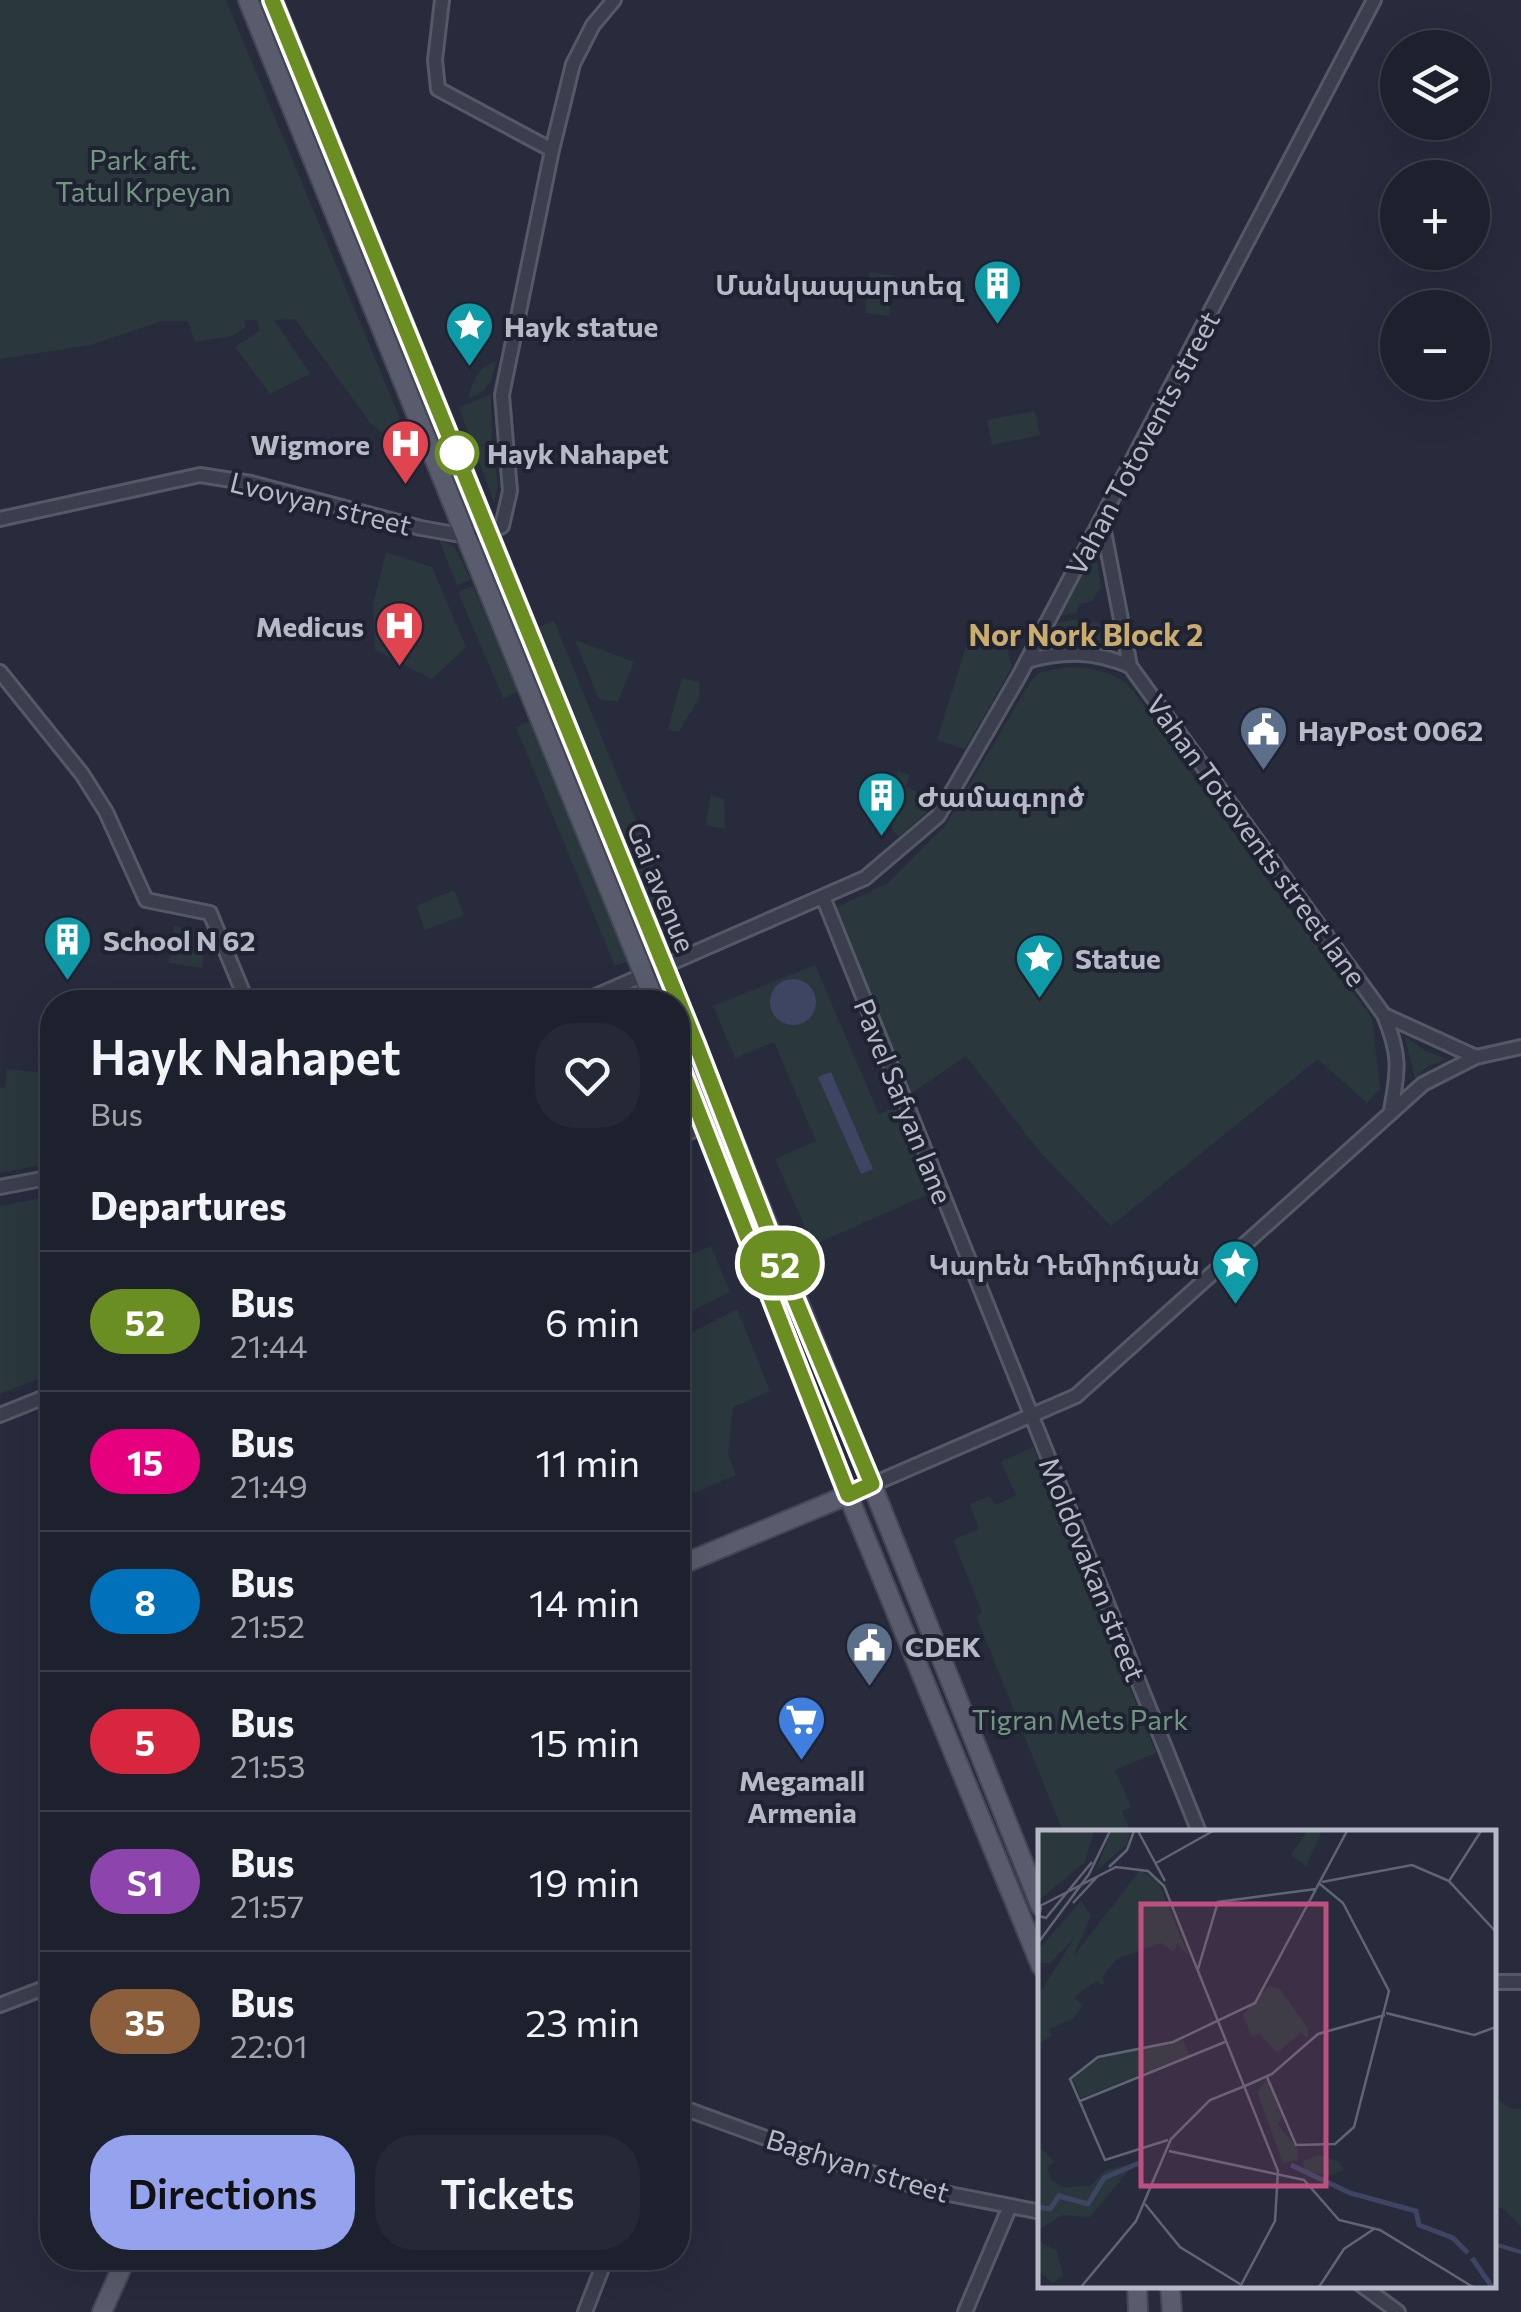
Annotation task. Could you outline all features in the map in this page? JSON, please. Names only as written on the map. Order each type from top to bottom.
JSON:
[{"type":"main road","name":"Gai avenue","points":[[248,0],[649,990]]},
{"type":"main road","name":"Gai avenue","points":[[272,0],[674,990]]},
{"type":"main road","name":"Gai avenue","points":[[690,1032],[1038,1899]]},
{"type":"main road","points":[[690,1090],[848,1495],[1038,1959]]},
{"type":"main road","points":[[690,1561],[848,1495]]},
{"type":"main road","points":[[102,2312],[121,2270]]},
{"type":"main road","points":[[1137,2287],[1138,2312]]},
{"type":"main road","points":[[1170,2287],[1172,2312]]},
{"type":"street","points":[[442,0],[434,60],[438,89],[552,150]]},
{"type":"street","points":[[466,536],[489,533],[502,526],[507,512],[510,491],[502,394],[552,150],[573,64],[614,0]]},
{"type":"street","name":"Vahan Totovents street","points":[[611,990],[865,878],[938,816],[1102,521],[1374,0]]},
{"type":"street","name":"Lvovyan street","points":[[0,520],[200,475],[251,483],[421,528],[466,536]]},
{"type":"street","name":"Vahan Totovents street lane","points":[[1102,521],[1130,666],[1384,1014],[1396,1046],[1397,1075],[1390,1110]]},
{"type":"street","name":"Vahan Totovents street lane","points":[[1027,661],[1071,652],[1093,654],[1130,666]]},
{"type":"street","points":[[0,672],[82,774],[106,812],[146,900],[210,913],[242,990]]},
{"type":"street","name":"Pavel Safyan lane","points":[[823,896],[1030,1418]]},
{"type":"street","name":"Vahan Totovents street lane","points":[[1384,1014],[1476,1057]]},
{"type":"street","points":[[848,1495],[1076,1396],[1423,1084],[1476,1057],[1521,1047]]},
{"type":"street","points":[[690,1132],[704,1126]]},
{"type":"street","points":[[0,1186],[40,1179]]},
{"type":"street","points":[[0,1415],[40,1399]]},
{"type":"street","name":"Moldovakan street","points":[[1030,1418],[1198,1830]]},
{"type":"street","points":[[0,2005],[40,1990]]},
{"type":"street","name":"Baghyan street","points":[[690,2110],[839,2164],[929,2190],[1038,2211]]},
{"type":"street","points":[[965,2312],[1010,2206]]},
{"type":"street","points":[[584,2312],[601,2270]]},
{"type":"street","points":[[1364,2287],[1398,2312]]},
{"type":"green space","name":"Park aft. Tatul Krpeyan","points":[[0,0],[226,0],[399,416],[398,427],[385,435],[371,424],[295,319],[274,320],[310,374],[270,394],[235,347],[260,330],[256,320],[244,320],[246,327],[232,336],[195,342],[188,321],[162,321],[90,345],[0,359]]},
{"type":"green space","points":[[869,272],[893,275],[889,316],[865,313]]},
{"type":"green space","points":[[496,361],[488,385],[468,399],[480,371]]},
{"type":"green space","points":[[491,394],[492,449],[498,485],[494,502],[459,408]]},
{"type":"green space","points":[[1035,411],[1040,435],[992,445],[987,420]]},
{"type":"green space","points":[[439,540],[454,546],[471,580],[457,585]]},
{"type":"green space","points":[[1095,550],[1101,587],[1091,602],[1079,604],[1076,613],[1059,616]]},
{"type":"green space","points":[[386,552],[432,567],[466,647],[432,679],[375,650],[373,605]]},
{"type":"green space","points":[[473,586],[518,692],[503,698],[458,592]]},
{"type":"green space","points":[[1078,619],[1085,625],[1096,622],[1107,629],[1110,645],[1079,639],[1047,641],[1057,623]]},
{"type":"green space","points":[[554,621],[683,936],[666,942],[537,628]]},
{"type":"green space","points":[[972,627],[1003,634],[1012,667],[965,749],[937,740]]},
{"type":"green space","points":[[575,640],[634,662],[618,702],[599,699]]},
{"type":"green space","points":[[1066,667],[1112,675],[1134,692],[1250,856],[1372,1018],[1380,1089],[1367,1103],[1318,1059],[1111,1226],[1039,1151],[966,1056],[912,1093],[835,908],[888,883],[945,826],[1031,681],[1038,673]]},
{"type":"green space","points":[[682,678],[699,682],[700,696],[679,732],[668,730]]},
{"type":"green space","points":[[529,721],[629,961],[615,966],[516,727]]},
{"type":"green space","points":[[897,771],[910,775],[906,787],[936,799],[899,837],[892,830]]},
{"type":"green space","points":[[711,794],[724,800],[725,829],[706,825]]},
{"type":"green space","points":[[454,890],[464,915],[425,930],[416,906]]},
{"type":"green space","points":[[174,926],[207,930],[202,968],[169,963]]},
{"type":"green space","points":[[815,965],[879,1114],[895,1108],[931,1193],[813,1245],[775,1159],[816,1141],[774,1042],[735,1058],[713,1006]]},
{"type":"green space","points":[[1405,1037],[1447,1059],[1428,1066],[1415,1078]]},
{"type":"green space","points":[[7,1069],[40,1073],[40,1165],[0,1173],[0,1088],[5,1087]]},
{"type":"green space","points":[[40,1198],[40,1378],[0,1394],[0,1206]]},
{"type":"green space","points":[[711,1246],[730,1292],[690,1312],[690,1254]]},
{"type":"green space","points":[[737,1309],[770,1391],[733,1407],[728,1454],[736,1475],[694,1493],[690,1484],[690,1334]]},
{"type":"green space","name":"Tigran Mets Park","points":[[1033,1447],[1156,1753],[1115,1770],[1131,1807],[1122,1811],[1130,1830],[1062,1830],[976,1616],[982,1612],[953,1540],[979,1529],[970,1504],[990,1496],[996,1505],[1016,1495],[1001,1462]]},
{"type":"green space","points":[[1496,2098],[1510,2108],[1521,2109],[1521,2227],[1502,2208],[1496,2208]]},
{"type":"water","points":[[793,979],[809,986],[816,1002],[809,1018],[793,1025],[777,1018],[770,1002],[777,986]]},
{"type":"water","points":[[831,1072],[873,1169],[861,1174],[818,1077]]},
{"type":"waterway","points":[[1496,2245],[1521,2252]]},
{"type":"bus line","name":"52","points":[[272,0],[674,990]]},
{"type":"bus line","name":"52","points":[[690,1029],[872,1484],[848,1495],[690,1090]]},
{"type":"place","name":"Մանկապարտեզ","points":[[998,326]]},
{"type":"place","name":"Hayk statue","points":[[469,368]]},
{"type":"place","name":"Hayk Nahapet","points":[[457,453]]},
{"type":"place","name":"Wigmore","points":[[405,486]]},
{"type":"place","name":"Medicus","points":[[399,668]]},
{"type":"place","name":"HayPost 0062","points":[[1263,772]]},
{"type":"place","name":"Ժամագործ","points":[[882,838]]},
{"type":"place","name":"School N 62","points":[[68,982]]},
{"type":"place","name":"Statue","points":[[1040,1000]]},
{"type":"place","name":"Կարեն Դեմիրճյան","points":[[1235,1306]]},
{"type":"place","name":"CDEK","points":[[870,1688]]},
{"type":"place","name":"Megamall Armenia","points":[[802,1762]]},
{"type":"district","name":"Nor Nork Block 2","points":[[1086,633]]}]
